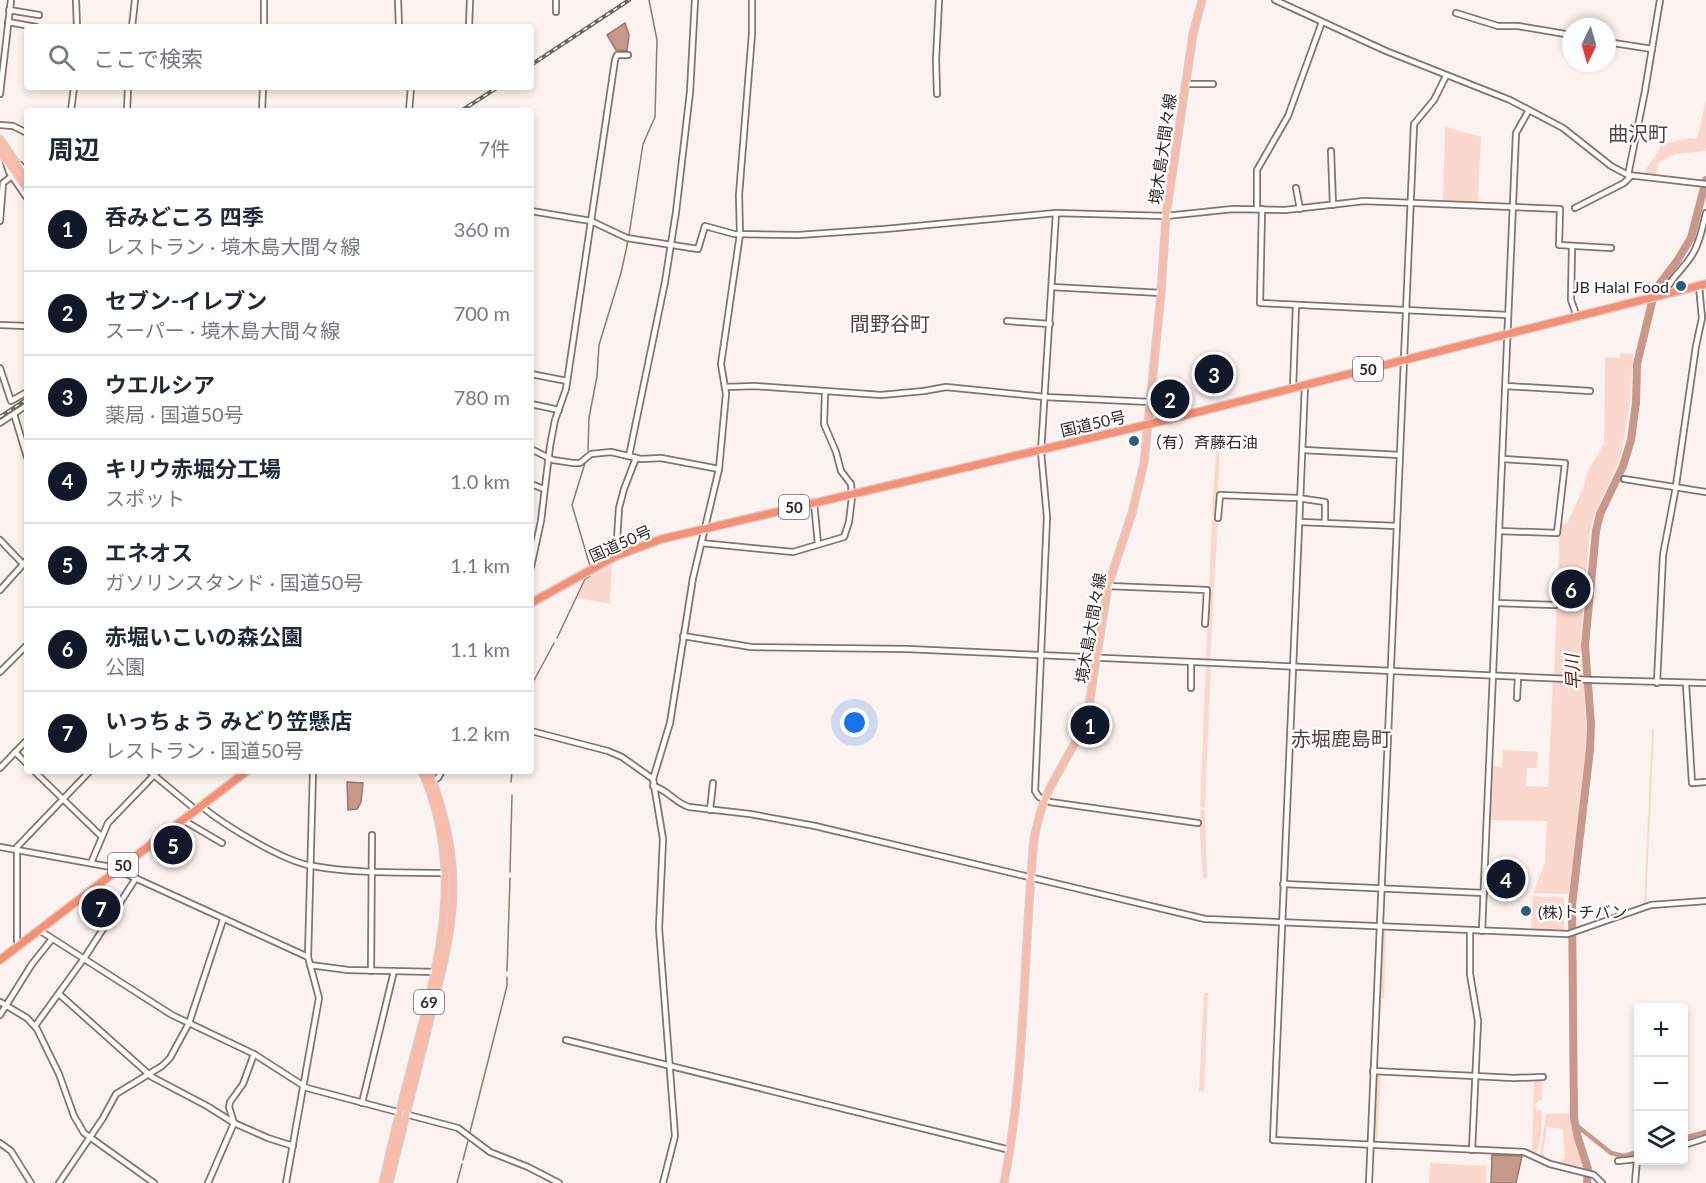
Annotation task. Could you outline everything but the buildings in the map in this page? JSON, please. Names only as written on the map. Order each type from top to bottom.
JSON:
[{"type":"highway","name":"国道50号","points":[[534,601],[616,556],[651,542],[1148,424],[1702,285]]},
{"type":"highway","name":"50","points":[[0,960],[243,774]]},
{"type":"main road","name":"境木島大間々線","points":[[1004,1183],[1018,1083],[1034,839],[1045,800],[1082,730],[1090,703],[1108,586],[1140,483],[1161,293],[1166,216],[1194,25],[1202,0]]},
{"type":"main road","points":[[0,139],[24,175]]},
{"type":"main road","points":[[0,151],[24,187]]},
{"type":"main road","name":"69","points":[[388,1183],[436,972],[444,920],[446,873],[442,840],[423,774]]},
{"type":"main road","name":"69","points":[[383,1183],[441,973],[453,907],[449,838],[442,808],[430,774]]},
{"type":"street","points":[[0,94],[2,56],[10,0]]},
{"type":"street","points":[[76,0],[77,24]]},
{"type":"street","points":[[132,24],[135,0]]},
{"type":"street","points":[[264,0],[264,24]]},
{"type":"street","points":[[398,0],[399,24]]},
{"type":"street","points":[[469,24],[470,0]]},
{"type":"street","points":[[556,0],[556,12]]},
{"type":"street","points":[[629,456],[671,245],[690,92],[695,0]]},
{"type":"street","points":[[663,1183],[675,1136],[658,928],[663,839],[653,779],[670,723],[683,636],[701,543],[719,469],[726,398],[721,373],[740,234],[739,195],[752,34],[752,0]]},
{"type":"street","points":[[938,94],[936,60],[939,0]]},
{"type":"street","points":[[1275,0],[1289,3],[1322,22],[1446,76],[1510,100],[1563,128],[1611,166],[1630,176],[1703,183]]},
{"type":"street","points":[[1575,208],[1624,183],[1630,176],[1660,0]]},
{"type":"street","points":[[9,9],[39,15]]},
{"type":"street","points":[[1456,13],[1497,26],[1518,26],[1562,33]]},
{"type":"street","points":[[8,22],[24,25]]},
{"type":"street","points":[[1322,22],[1288,116],[1257,170],[1259,302],[1508,315]]},
{"type":"street","points":[[1616,43],[1652,49]]},
{"type":"street","points":[[534,553],[541,521],[555,420],[567,381],[615,57],[619,54],[628,55]]},
{"type":"street","points":[[1369,1183],[1414,124],[1434,100],[1446,76]]},
{"type":"street","points":[[1185,84],[1214,84]]},
{"type":"street","points":[[71,108],[74,90]]},
{"type":"street","points":[[127,108],[128,90]]},
{"type":"street","points":[[262,108],[263,90]]},
{"type":"street","points":[[409,108],[411,90]]},
{"type":"street","points":[[1482,931],[1516,131],[1529,110]]},
{"type":"street","points":[[0,125],[13,126],[24,132]]},
{"type":"street","points":[[1331,151],[1333,205]]},
{"type":"street","points":[[5,159],[12,176],[24,194]]},
{"type":"street","points":[[14,160],[24,169]]},
{"type":"street","points":[[0,221],[2,185],[12,176]]},
{"type":"street","points":[[1296,188],[1300,208]]},
{"type":"street","points":[[534,212],[591,221],[627,238],[698,249],[705,226],[740,234],[795,235],[1056,213],[1166,216],[1300,208],[1365,201],[1411,202],[1560,209],[1559,245],[1611,248]]},
{"type":"street","points":[[1056,213],[1042,449],[1047,517],[1035,791],[1045,800],[1198,823]]},
{"type":"street","points":[[1663,295],[1667,286],[1688,262],[1696,248],[1706,213]]},
{"type":"street","points":[[1572,246],[1571,300],[1577,316]]},
{"type":"street","points":[[1658,683],[1663,555],[1701,328],[1702,285]]},
{"type":"street","points":[[1052,287],[1161,293]]},
{"type":"street","points":[[1293,388],[1296,305]]},
{"type":"street","points":[[1007,321],[1050,324]]},
{"type":"street","points":[[0,325],[24,326]]},
{"type":"street","points":[[0,368],[3,386],[11,401],[24,394]]},
{"type":"street","points":[[534,375],[567,381]]},
{"type":"street","points":[[1305,385],[1273,1140],[1527,1152],[1542,1162],[1594,1174],[1602,1183]]},
{"type":"street","points":[[725,387],[755,386],[825,393],[881,395],[924,392],[946,387],[1045,398],[1150,402]]},
{"type":"street","points":[[1506,386],[1590,391]]},
{"type":"street","points":[[701,543],[789,552],[800,551],[844,537],[852,494],[850,482],[841,471],[824,424],[825,393]]},
{"type":"street","points":[[534,405],[559,410]]},
{"type":"street","points":[[0,423],[24,407]]},
{"type":"street","points":[[14,414],[24,447]]},
{"type":"street","points":[[534,450],[549,458],[578,464],[590,455],[615,452],[636,458],[661,458],[719,469]]},
{"type":"street","points":[[1303,450],[1400,455]]},
{"type":"street","points":[[616,556],[619,508],[636,458]]},
{"type":"street","points":[[1499,531],[1557,533],[1565,463],[1503,459]]},
{"type":"street","points":[[1624,479],[1706,492]]},
{"type":"street","points":[[534,485],[544,489]]},
{"type":"street","points":[[1218,518],[1220,495],[1301,498],[1325,502],[1325,523]]},
{"type":"street","points":[[814,502],[818,544]]},
{"type":"street","points":[[1300,522],[1397,526]]},
{"type":"street","points":[[0,540],[24,561]]},
{"type":"street","points":[[0,590],[24,563]]},
{"type":"street","points":[[1108,586],[1208,590],[1205,624]]},
{"type":"street","points":[[1496,603],[1555,605]]},
{"type":"street","points":[[683,636],[751,647],[907,649],[1582,680],[1706,683]]},
{"type":"street","points":[[0,672],[24,648]]},
{"type":"street","points":[[1191,662],[1191,688]]},
{"type":"street","points":[[1516,698],[1518,676]]},
{"type":"street","points":[[1686,684],[1692,783],[1706,782]]},
{"type":"street","points":[[534,732],[608,751],[622,757],[653,779]]},
{"type":"street","points":[[0,768],[24,743]]},
{"type":"street","points":[[15,752],[24,761]]},
{"type":"street","points":[[37,774],[101,836]]},
{"type":"street","points":[[18,945],[18,845],[87,774]]},
{"type":"street","points":[[91,863],[101,836],[114,816],[151,774]]},
{"type":"street","points":[[156,774],[198,808],[278,855],[311,866],[372,871],[446,873]]},
{"type":"street","points":[[286,1183],[319,998],[308,957],[313,774]]},
{"type":"street","points":[[432,781],[440,774]]},
{"type":"street","points":[[710,810],[713,783]]},
{"type":"street","points":[[653,786],[659,787],[686,806],[750,814],[814,826],[1199,918],[1568,934],[1652,905],[1706,901]]},
{"type":"street","points":[[183,820],[222,843]]},
{"type":"street","points":[[371,971],[372,836]]},
{"type":"street","points":[[0,847],[118,870],[308,957]]},
{"type":"street","points":[[35,1026],[83,959],[136,878]]},
{"type":"street","points":[[1283,884],[1484,893]]},
{"type":"street","points":[[59,1183],[90,1138],[116,1094],[168,1060],[189,1023],[223,920]]},
{"type":"street","points":[[39,930],[172,1015],[254,1054],[303,1086],[462,1130],[490,1152],[528,1167],[559,1183]]},
{"type":"street","points":[[1470,930],[1471,987],[1478,1021],[1472,1150]]},
{"type":"street","points":[[0,1015],[32,964],[51,939]]},
{"type":"street","points":[[310,965],[371,971],[436,972]]},
{"type":"street","points":[[362,1103],[394,971]]},
{"type":"street","points":[[59,994],[148,1074],[234,1123],[293,1146]]},
{"type":"street","points":[[0,1002],[24,1015],[35,1026],[59,1074],[80,1127],[90,1138],[153,1183]]},
{"type":"street","points":[[566,1040],[1010,1150]]},
{"type":"street","points":[[208,1183],[234,1123],[229,1105],[243,1084],[254,1054]]},
{"type":"street","points":[[1373,1071],[1543,1077]]},
{"type":"street","points":[[1688,1143],[1706,1138]]},
{"type":"street","points":[[0,1143],[11,1151],[31,1183]]},
{"type":"street","points":[[1618,1161],[1634,1159]]},
{"type":"street","points":[[1635,1183],[1637,1165]]},
{"type":"shaded area","points":[[625,23],[629,35],[627,51],[616,50],[607,35]]},
{"type":"shaded area","points":[[1706,100],[1706,151],[1676,154],[1658,162],[1656,176],[1643,176],[1661,145],[1688,138],[1697,139]]},
{"type":"shaded area","points":[[1445,127],[1481,137],[1478,202],[1443,201]]},
{"type":"shaded area","points":[[1620,353],[1633,354],[1630,404],[1621,455],[1592,522],[1590,533],[1580,641],[1583,677],[1578,677],[1581,684],[1584,684],[1587,749],[1569,894],[1533,893],[1545,863],[1547,821],[1489,820],[1490,766],[1502,767],[1503,750],[1538,752],[1537,768],[1527,768],[1526,786],[1548,787],[1553,680],[1577,681],[1554,676],[1560,522],[1567,524],[1584,486],[1587,473],[1604,443],[1605,359],[1606,357],[1619,358]]},
{"type":"shaded area","points":[[1220,449],[1217,517],[1212,515],[1216,451]]},
{"type":"shaded area","points":[[1212,520],[1218,521],[1214,588],[1209,588]]},
{"type":"shaded area","points":[[612,563],[610,604],[578,598],[585,580]]},
{"type":"shaded area","points":[[1214,590],[1210,661],[1206,661],[1209,591]]},
{"type":"shaded area","points":[[1206,665],[1211,665],[1205,808],[1200,806]]},
{"type":"shaded area","points":[[1652,729],[1654,729],[1646,905],[1644,905]]},
{"type":"shaded area","points":[[347,782],[363,783],[361,802],[357,809],[348,810]]},
{"type":"shaded area","points":[[1201,810],[1205,810],[1207,879],[1203,878],[1199,821]]},
{"type":"shaded area","points":[[1533,896],[1564,898],[1564,932],[1531,931]]},
{"type":"shaded area","points":[[1383,929],[1386,929],[1384,998],[1379,998]]},
{"type":"shaded area","points":[[1204,993],[1208,993],[1204,1092],[1199,1091]]},
{"type":"shaded area","points":[[1377,1073],[1381,1073],[1377,1143],[1373,1143]]},
{"type":"shaded area","points":[[1534,1079],[1542,1079],[1542,1099],[1535,1104],[1536,1110],[1542,1111],[1541,1137],[1536,1156],[1532,1152]]},
{"type":"shaded area","points":[[1570,1113],[1575,1139],[1585,1169],[1559,1163],[1565,1158],[1563,1129],[1547,1127],[1543,1152],[1546,1159],[1540,1155],[1546,1114]]},
{"type":"shaded area","points":[[1492,1155],[1522,1156],[1516,1183],[1491,1183]]},
{"type":"shaded area","points":[[1430,1163],[1486,1166],[1486,1183],[1429,1183]]},
{"type":"waterway","points":[[629,235],[643,144],[655,117],[657,40],[649,0]]},
{"type":"waterway","name":"早川","points":[[1587,1183],[1588,1169],[1574,1118],[1572,905],[1590,749],[1591,724],[1585,645],[1596,531],[1600,514],[1623,466],[1631,440],[1636,403],[1637,364],[1655,290],[1691,238],[1706,180]]},
{"type":"waterway","points":[[588,450],[589,418],[597,376],[599,345],[621,273],[628,241]]},
{"type":"waterway","points":[[585,463],[572,505],[590,566]]},
{"type":"waterway","points":[[557,638],[585,579],[590,576]]},
{"type":"waterway","points":[[534,680],[554,643]]},
{"type":"waterway","points":[[511,782],[512,774]]},
{"type":"waterway","points":[[510,872],[512,795]]},
{"type":"waterway","points":[[507,971],[510,878]]},
{"type":"waterway","points":[[470,1132],[507,986],[507,977]]},
{"type":"waterway","points":[[1576,1125],[1611,1153],[1624,1156],[1634,1153]]},
{"type":"waterway","points":[[1688,1137],[1706,1132]]},
{"type":"waterway","points":[[463,1160],[468,1141]]},
{"type":"waterway","points":[[457,1183],[462,1164]]},
{"type":"railway","points":[[534,63],[629,0]]},
{"type":"railway","points":[[466,108],[493,90]]},
{"type":"railway","points":[[0,417],[24,401]]},
{"type":"place","name":"JB Halal Food","points":[[1681,286]]},
{"type":"place","name":"ウエルシア","points":[[1214,374]]},
{"type":"place","name":"セブン-イレブン","points":[[1170,399]]},
{"type":"place","name":"（有）斉藤石油","points":[[1134,441]]},
{"type":"place","name":"赤堀いこいの森公園","points":[[1571,589]]},
{"type":"place","name":"呑みどころ 四季","points":[[1090,725]]},
{"type":"place","name":"エネオス","points":[[173,845]]},
{"type":"place","name":"キリウ赤堀分工場","points":[[1506,879]]},
{"type":"place","name":"いっちょう みどり笠懸店","points":[[101,908]]},
{"type":"place","name":"(株)トチバン","points":[[1526,911]]},
{"type":"district","name":"曲沢町","points":[[1638,133]]},
{"type":"district","name":"間野谷町","points":[[890,323]]},
{"type":"district","name":"赤堀鹿島町","points":[[1341,738]]}]
